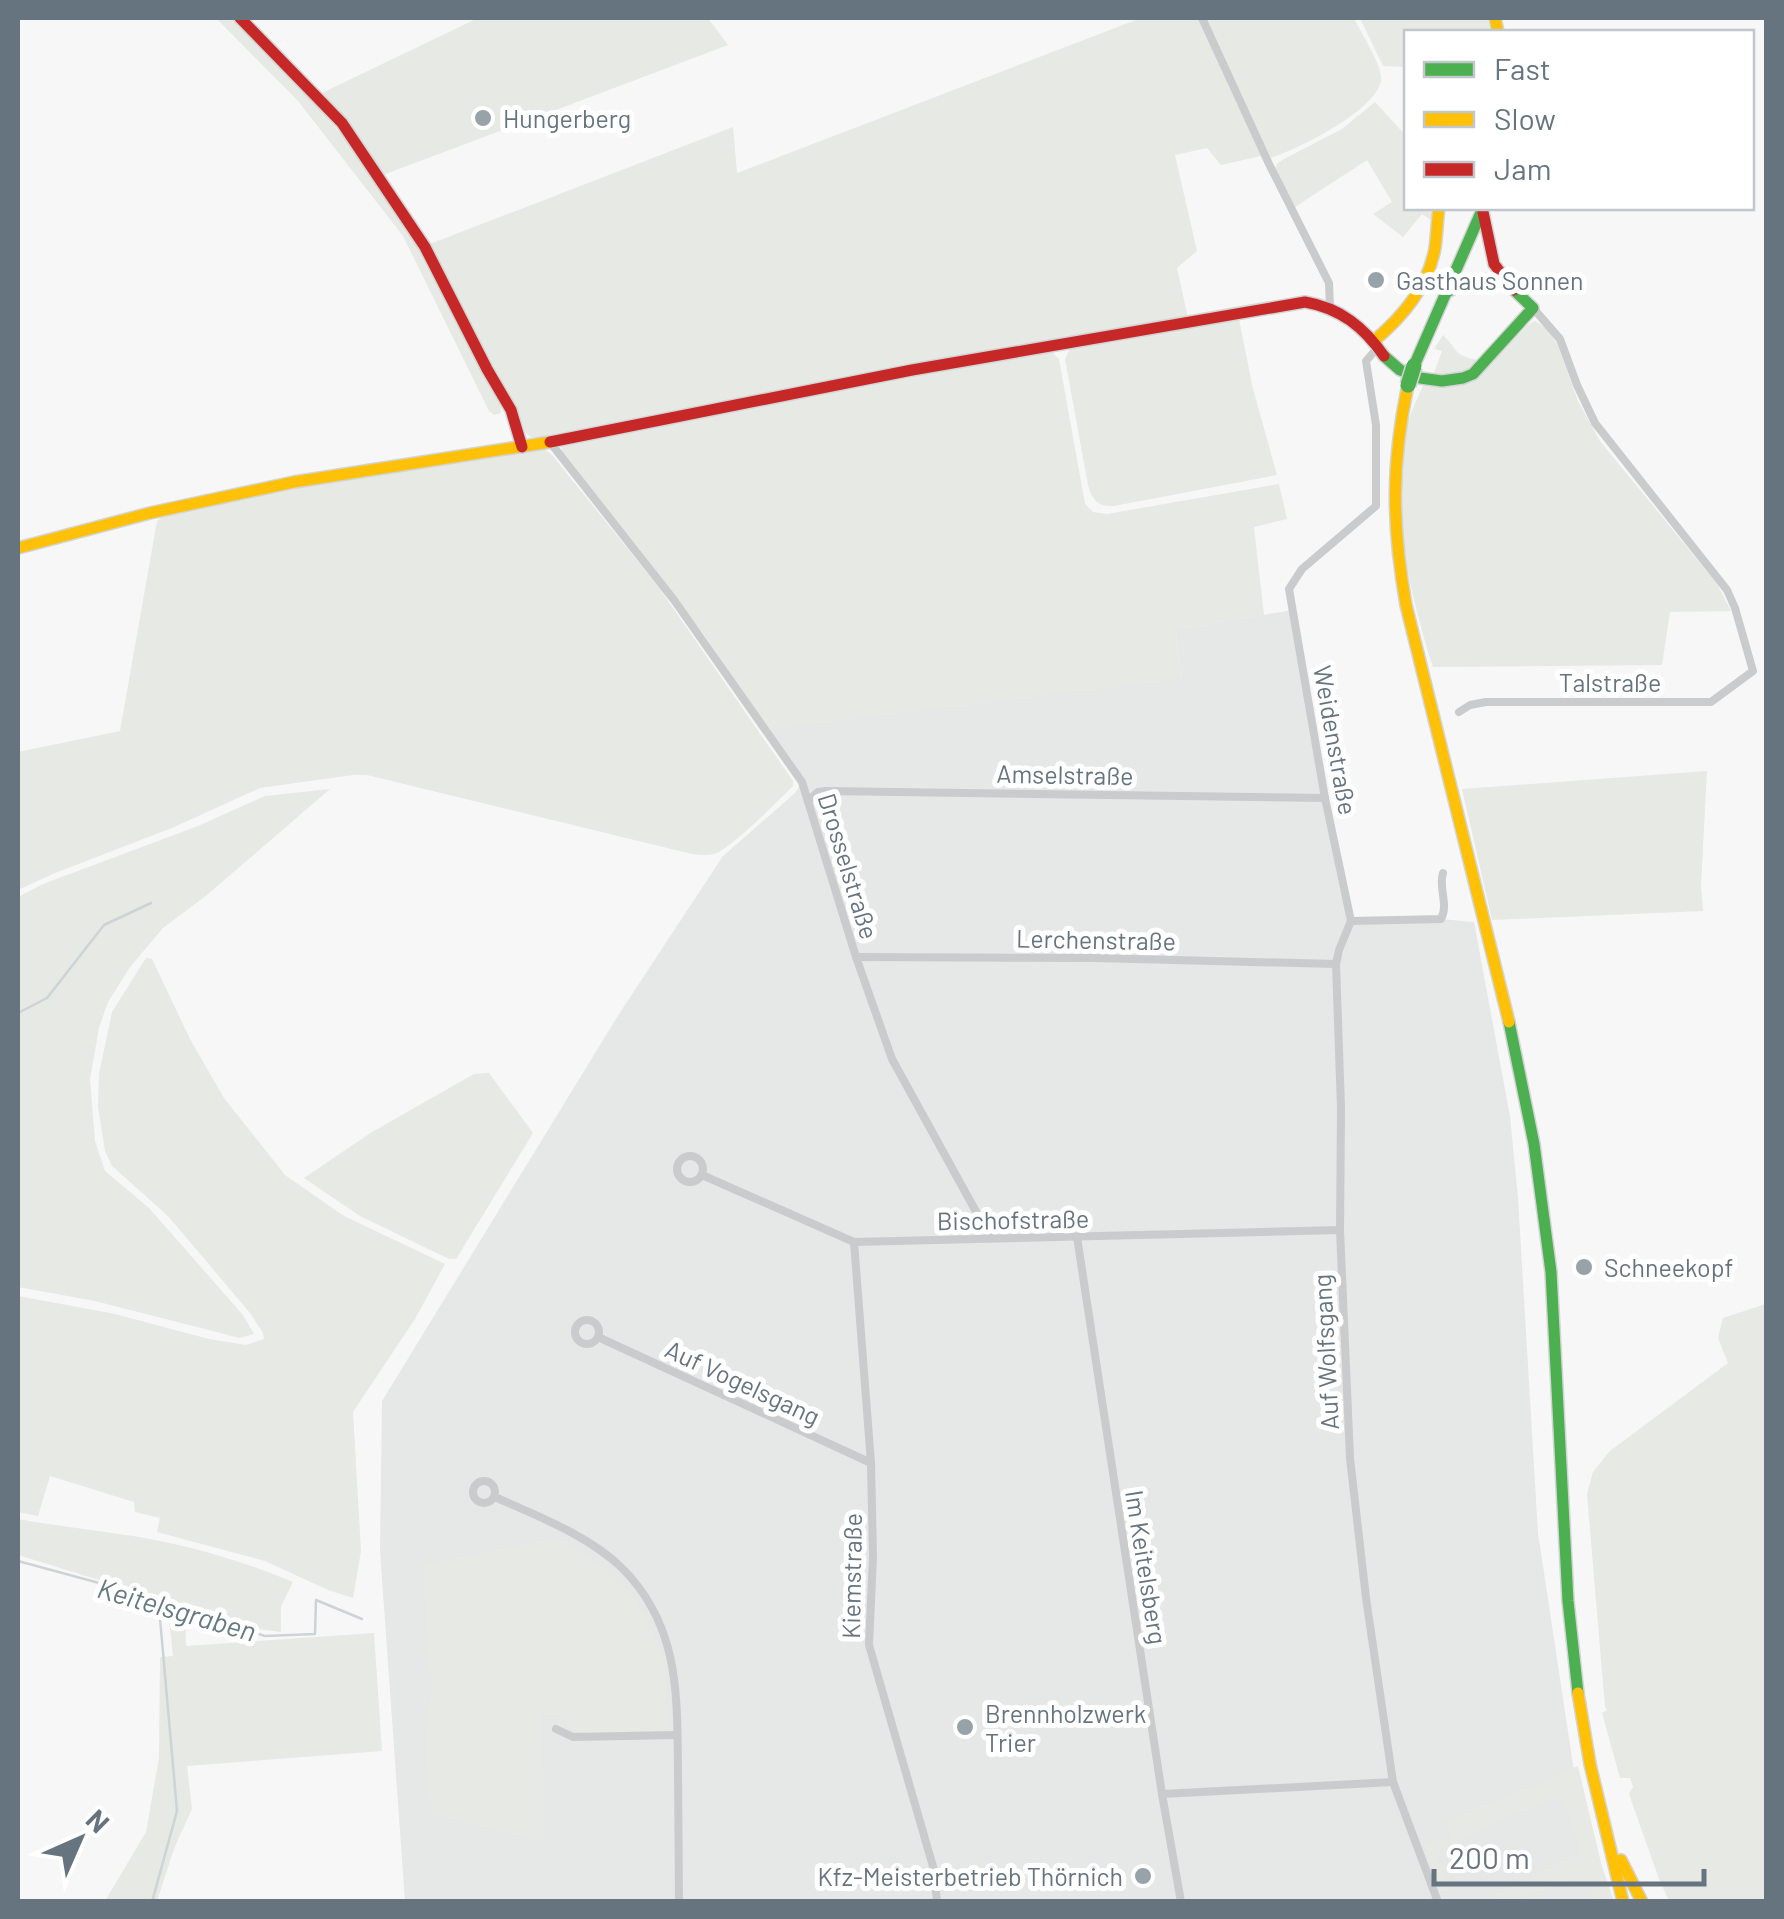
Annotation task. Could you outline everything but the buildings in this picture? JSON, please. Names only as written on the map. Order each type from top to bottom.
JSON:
[{"type":"main road","points":[[240,18],[342,123],[426,246],[511,410],[522,447]]},
{"type":"main road","points":[[1376,344],[1424,284],[1434,252],[1438,210]]},
{"type":"main road","points":[[1478,210],[1475,230],[1408,385],[1392,478],[1395,543],[1406,605],[1511,1032],[1537,1162],[1551,1272],[1568,1600],[1580,1710],[1625,1902]]},
{"type":"main road","points":[[18,548],[230,494],[522,447],[859,380],[1306,302],[1326,304],[1347,317],[1391,364],[1408,374],[1446,382],[1460,380],[1473,374],[1533,308],[1494,264],[1479,210]]},
{"type":"main road","points":[[1447,292],[1484,277],[1514,290]]},
{"type":"main road","points":[[1608,1834],[1642,1902]]},
{"type":"street","points":[[1202,18],[1329,283],[1330,307]]},
{"type":"street","name":"Talstraße","points":[[1459,712],[1486,702],[1711,702],[1753,671],[1736,608],[1727,590],[1595,423],[1560,338],[1533,308]]},
{"type":"street","name":"Weidenstraße","points":[[1350,921],[1289,589],[1302,570],[1376,506],[1376,425],[1366,367],[1376,344]]},
{"type":"street","name":"Drosselstraße","points":[[548,441],[674,600],[802,782],[892,1059],[990,1237]]},
{"type":"street","name":"Amselstraße","points":[[808,801],[818,792],[826,791],[1325,798]]},
{"type":"street","points":[[1350,921],[1441,919],[1445,912],[1443,873]]},
{"type":"street","name":"Auf Wolfsgang","points":[[1350,921],[1336,964],[1340,1230],[1350,1458],[1393,1782],[1438,1902]]},
{"type":"street","name":"Lerchenstraße","points":[[856,957],[1336,964]]},
{"type":"street","name":"Bischofstraße","points":[[702,1175],[854,1242],[1340,1230]]},
{"type":"street","name":"Im Keitelsberg","points":[[1076,1237],[1181,1902]]},
{"type":"street","name":"Kiemstraße","points":[[854,1242],[871,1463],[874,1556],[868,1646],[934,1870],[937,1902]]},
{"type":"street","name":"Auf Vogelsgang","points":[[598,1336],[871,1463]]},
{"type":"street","points":[[494,1496],[597,1549],[621,1567],[656,1614],[672,1661],[676,1692],[679,1902]]},
{"type":"street","points":[[556,1729],[573,1738],[677,1734]]},
{"type":"street","points":[[1162,1794],[1393,1782]]},
{"type":"shaded area","points":[[216,18],[233,18],[280,65],[347,141],[387,194],[426,255],[475,360],[495,393],[501,413],[494,415],[489,411],[403,236],[298,101]]},
{"type":"shaded area","points":[[478,18],[708,18],[728,45],[383,175],[322,96],[324,92]]},
{"type":"shaded area","points":[[1141,18],[1198,18],[1261,156],[1221,165],[1207,148],[1175,155],[1197,251],[1177,268],[1188,318],[540,438],[526,433],[430,244],[733,127],[737,173]]},
{"type":"shaded area","points":[[1204,18],[1354,18],[1380,70],[1378,88],[1369,101],[1336,126],[1270,158]]},
{"type":"shaded area","points":[[1360,18],[1488,18],[1490,30],[1404,30],[1404,67],[1383,66]]},
{"type":"shaded area","points":[[1375,102],[1404,134],[1404,210],[1431,210],[1431,220],[1422,214],[1403,237],[1373,214],[1392,202],[1367,160],[1295,207],[1275,169],[1277,164],[1342,129]]},
{"type":"shaded area","points":[[1239,319],[1277,475],[1114,506],[1096,502],[1088,485],[1065,359],[1070,349]]},
{"type":"shaded area","points":[[1535,321],[1547,328],[1557,343],[1578,401],[1600,441],[1717,584],[1731,611],[1670,612],[1662,665],[1433,667],[1409,577],[1400,513],[1399,481],[1408,422],[1423,386],[1451,387],[1473,380]]},
{"type":"shaded area","points":[[1443,335],[1459,354],[1477,360],[1475,365],[1455,374],[1434,373],[1442,351],[1434,349]]},
{"type":"shaded area","points":[[1052,352],[1059,359],[1085,504],[1093,512],[1107,514],[1279,484],[1287,519],[1254,527],[1264,615],[1176,629],[1182,679],[769,730],[704,635],[561,452],[562,444],[845,387]]},
{"type":"shaded area","points":[[540,446],[552,455],[657,585],[793,781],[793,786],[745,832],[717,853],[692,854],[367,775],[353,775],[260,788],[18,890],[18,752],[120,731],[157,521],[166,514],[254,495]]},
{"type":"shaded area","points":[[1293,610],[1350,920],[1474,922],[1510,1116],[1538,1533],[1587,1857],[1605,1901],[405,1901],[380,1551],[382,1401],[619,1014],[723,856],[795,793],[802,782],[764,728],[1182,678],[1176,629]]},
{"type":"shaded area","points":[[1707,771],[1703,911],[1492,920],[1462,789]]},
{"type":"shaded area","points":[[330,789],[163,928],[130,967],[108,1002],[90,1079],[95,1141],[105,1171],[149,1208],[243,1315],[254,1334],[240,1338],[95,1301],[18,1287],[18,897],[265,796]]},
{"type":"shaded area","points":[[146,958],[152,959],[190,1039],[224,1098],[285,1175],[344,1216],[445,1264],[415,1319],[353,1412],[361,1551],[353,1598],[265,1561],[157,1532],[160,1518],[135,1512],[134,1502],[50,1476],[38,1516],[18,1512],[18,1296],[115,1314],[209,1339],[246,1345],[264,1339],[250,1313],[168,1216],[112,1166],[105,1151],[98,1107],[99,1074],[112,1012]]},
{"type":"shaded area","points":[[489,1073],[533,1133],[456,1259],[360,1216],[304,1178],[372,1132],[474,1074]]},
{"type":"shaded area","points":[[1766,1304],[1766,1901],[1669,1901],[1629,1794],[1633,1787],[1630,1778],[1620,1778],[1602,1713],[1607,1710],[1587,1494],[1593,1472],[1610,1451],[1728,1363],[1718,1338],[1723,1318]]},
{"type":"shaded area","points":[[18,1519],[185,1547],[293,1582],[281,1606],[281,1632],[185,1606],[186,1646],[374,1633],[382,1751],[187,1766],[192,1809],[157,1901],[105,1901],[146,1832],[159,1758],[160,1657],[173,1656],[167,1601],[18,1555]]},
{"type":"shaded area","points":[[557,1538],[613,1575],[641,1609],[660,1650],[665,1672],[667,1727],[663,1731],[581,1733],[563,1718],[541,1715],[543,1842],[431,1814],[427,1748],[431,1688],[424,1564]]},
{"type":"shaded area","points":[[1578,1766],[1614,1901],[1594,1901],[1591,1889],[1581,1889],[1576,1878],[1513,1901],[1484,1901],[1582,1852],[1563,1797],[1498,1822],[1436,1854],[1449,1893],[1442,1892],[1424,1845],[1452,1836],[1445,1822]]},
{"type":"waterway","points":[[18,1013],[47,998],[104,925],[151,903]]},
{"type":"waterway","name":"Keitelsgraben","points":[[18,1561],[136,1593],[159,1604],[265,1636],[315,1634],[316,1600],[362,1619]]},
{"type":"waterway","points":[[152,1902],[177,1811],[159,1607]]},
{"type":"traffic: fast","points":[[1414,366],[1482,210]]},
{"type":"traffic: fast","points":[[1447,292],[1477,280],[1508,286]]},
{"type":"traffic: fast","points":[[1384,356],[1400,370],[1420,378],[1442,381],[1473,374],[1533,308],[1514,290]]},
{"type":"traffic: fast","points":[[1408,385],[1414,366]]},
{"type":"traffic: fast","points":[[1509,1022],[1534,1144],[1551,1272],[1568,1601],[1578,1693]]},
{"type":"traffic: slow","points":[[1495,18],[1498,30]]},
{"type":"traffic: slow","points":[[1374,341],[1404,311],[1427,275],[1435,248],[1439,210]]},
{"type":"traffic: slow","points":[[1408,385],[1396,469],[1401,576],[1509,1022]]},
{"type":"traffic: slow","points":[[18,548],[150,513],[294,482],[550,442]]},
{"type":"traffic: slow","points":[[1578,1693],[1590,1764],[1623,1902]]},
{"type":"traffic: slow","points":[[1621,1860],[1642,1902]]},
{"type":"traffic: jam","points":[[240,18],[342,123],[425,247],[511,410],[522,447]]},
{"type":"traffic: jam","points":[[1483,212],[1494,264],[1514,290]]},
{"type":"traffic: jam","points":[[550,442],[912,370],[1305,302],[1350,320],[1384,356]]},
{"type":"place","name":"Hungerberg","points":[[483,118]]},
{"type":"place","name":"Gasthaus Sonnen","points":[[1376,280]]},
{"type":"place","name":"Schneekopf","points":[[1584,1267]]},
{"type":"place","name":"Brennholzwerk Trier","points":[[965,1727]]},
{"type":"place","name":"Kfz-Meisterbetrieb Thörnich","points":[[1143,1876]]}]
